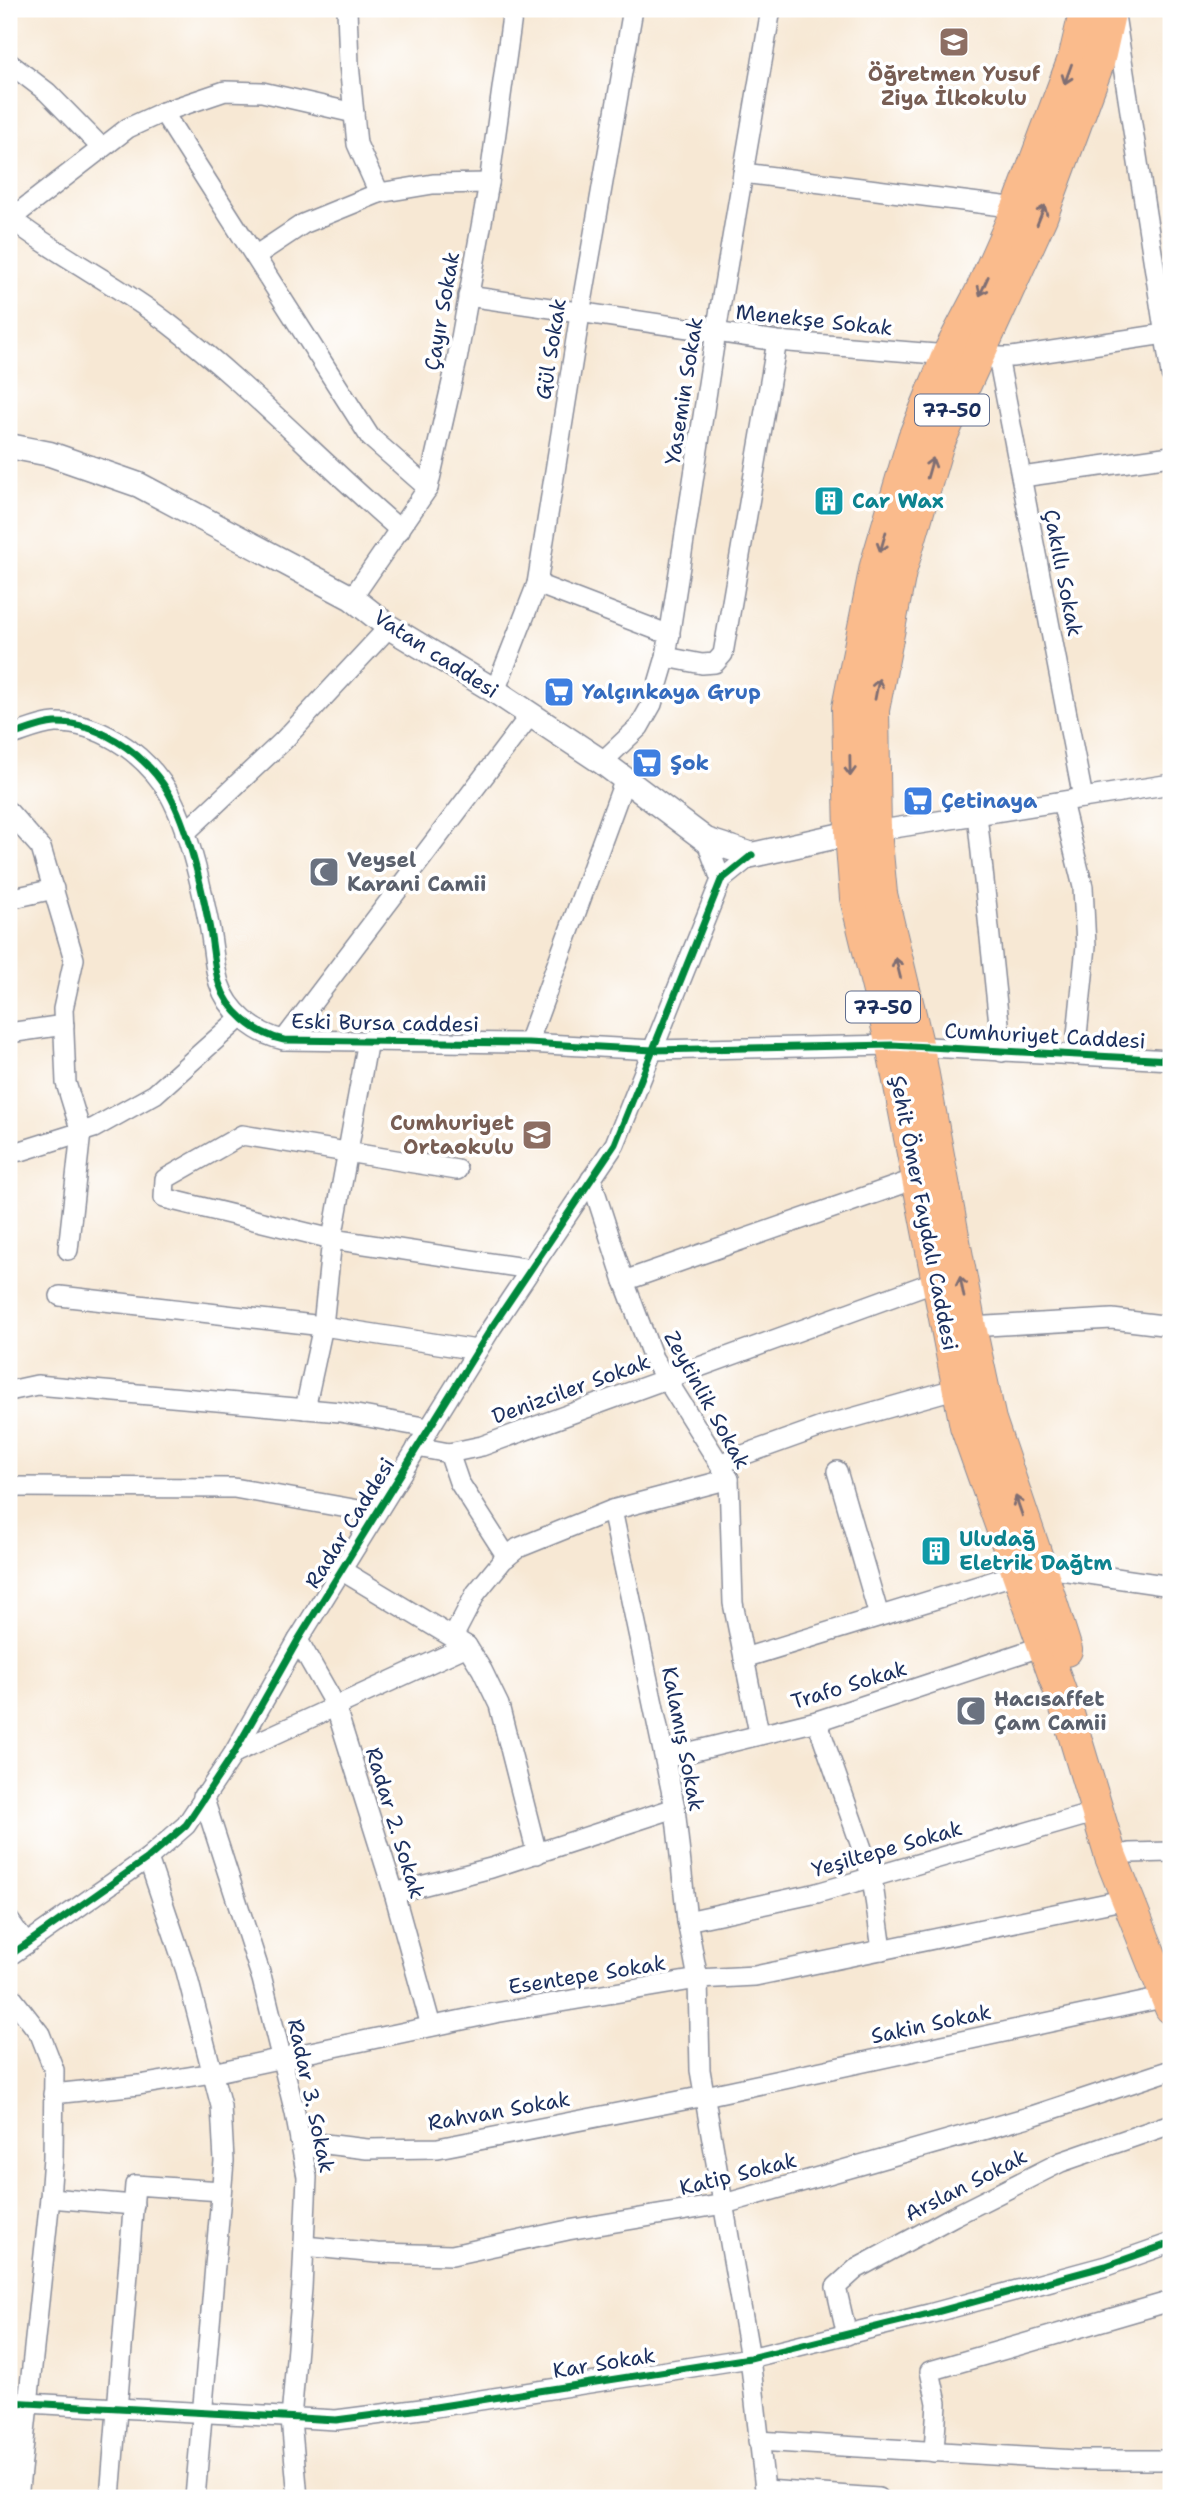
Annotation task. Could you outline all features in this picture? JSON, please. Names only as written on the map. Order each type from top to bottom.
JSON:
[{"type":"main road","name":"Şehit Ömer Faydalı Caddesi","points":[[974,357],[980,294],[1018,208],[1075,56],[1086,9]]},
{"type":"main road","name":"Şehit Ömer Faydalı Caddesi","points":[[1112,9],[1098,63],[1041,217],[1002,305],[974,357],[914,438],[876,566],[848,708],[863,832],[856,898],[905,1047],[989,1420],[1029,1571],[1043,1646],[1068,1714],[1111,1857],[1127,1899],[1170,1991]]},
{"type":"main road","name":"Şehit Ömer Faydalı Caddesi","points":[[905,1047],[916,1180],[966,1426],[1029,1571],[1129,1853],[1170,1991]]},
{"type":"street","points":[[347,9],[357,144],[379,193]]},
{"type":"street","name":"Çayır Sokak","points":[[352,598],[428,488],[457,360],[489,183],[513,9]]},
{"type":"street","name":"Gül Sokak","points":[[495,691],[537,584],[633,9]]},
{"type":"street","name":"Yasemin Sokak","points":[[602,762],[639,727],[652,704],[666,657],[716,332],[771,9]]},
{"type":"street","points":[[1112,9],[1167,333],[1171,374]]},
{"type":"street","points":[[9,63],[47,92],[101,147]]},
{"type":"street","points":[[354,113],[262,92],[225,90],[163,111],[128,128],[9,218],[168,323],[270,410],[346,484],[400,530]]},
{"type":"street","points":[[163,111],[370,437],[428,488]]},
{"type":"street","points":[[743,173],[1018,208]]},
{"type":"street","points":[[255,256],[303,224],[379,193],[433,184],[489,183]]},
{"type":"street","name":"Menekşe Sokak","points":[[468,296],[777,341],[974,357],[1167,333]]},
{"type":"street","points":[[666,657],[702,664],[715,663],[723,654],[777,341]]},
{"type":"street","name":"Çakıllı Sokak","points":[[974,357],[1022,477],[1083,798]]},
{"type":"street","name":"Vatan caddesi","points":[[9,446],[50,454],[139,485],[352,598],[389,627],[495,691],[602,762],[706,840],[752,855]]},
{"type":"street","points":[[1022,477],[1171,456]]},
{"type":"street","points":[[537,584],[670,635]]},
{"type":"street","points":[[185,833],[283,741],[389,627]]},
{"type":"street","points":[[284,1040],[531,714]]},
{"type":"street","name":"Eski Bursa caddesi","points":[[9,736],[54,723],[90,728],[118,741],[146,764],[164,785],[185,833],[208,920],[219,984],[240,1018],[273,1038],[528,1043],[653,1050],[905,1047]]},
{"type":"street","points":[[528,1043],[625,779]]},
{"type":"street","points":[[706,840],[721,880],[752,855],[863,832],[1171,784]]},
{"type":"street","points":[[1062,802],[1083,887],[1086,946],[1074,1055]]},
{"type":"street","points":[[9,812],[41,848],[74,959],[63,1009],[66,1083],[81,1132],[68,1250]]},
{"type":"street","points":[[977,814],[1002,1052]]},
{"type":"street","name":"Radar Caddesi","points":[[9,1956],[148,1858],[186,1825],[234,1753],[298,1640],[477,1350],[615,1144],[721,880]]},
{"type":"street","points":[[9,900],[54,890]]},
{"type":"street","points":[[9,1152],[21,1151],[94,1128],[155,1094],[240,1018]]},
{"type":"street","points":[[9,1033],[64,1025]]},
{"type":"street","points":[[305,1409],[323,1326],[332,1239],[368,1040]]},
{"type":"street","name":"Cumhuriyet Caddesi","points":[[905,1047],[1171,1060]]},
{"type":"street","points":[[457,1170],[242,1135],[165,1179],[164,1198],[332,1239],[530,1269]]},
{"type":"street","name":"Zeytinlik Sokak","points":[[591,1179],[624,1281],[653,1358],[725,1471],[733,1603],[759,1733]]},
{"type":"street","points":[[624,1281],[916,1180]]},
{"type":"street","name":"Denizciler Sokak","points":[[417,1447],[449,1453],[482,1446],[936,1281]]},
{"type":"street","points":[[60,1296],[323,1326],[477,1350]]},
{"type":"street","points":[[970,1328],[1112,1319],[1171,1326]]},
{"type":"street","points":[[9,1391],[37,1385],[340,1412],[429,1429]]},
{"type":"street","points":[[234,1753],[460,1642],[475,1593],[518,1548],[612,1510],[725,1471],[824,1426],[958,1388]]},
{"type":"street","points":[[449,1453],[459,1482],[507,1557]]},
{"type":"street","points":[[837,1471],[880,1616]]},
{"type":"street","points":[[9,1487],[234,1488],[376,1513]]},
{"type":"street","name":"Kalamış Sokak","points":[[612,1510],[675,1808],[687,1921],[698,1979],[701,2070],[750,2358],[766,2494]]},
{"type":"street","points":[[341,1570],[460,1642],[482,1670],[499,1705],[537,1854]]},
{"type":"street","points":[[744,1658],[1029,1571],[1171,1586]]},
{"type":"street","name":"Radar 2. Sokak","points":[[298,1640],[335,1705],[394,1893],[431,2026]]},
{"type":"street","name":"Trafo Sokak","points":[[666,1758],[759,1733],[817,1721],[1043,1646]]},
{"type":"street","points":[[817,1721],[872,1877],[883,1950]]},
{"type":"street","name":"Radar 3. Sokak","points":[[203,1797],[262,1979],[282,2057],[307,2177],[290,2419],[298,2498]]},
{"type":"street","points":[[394,1893],[537,1854],[675,1808]]},
{"type":"street","name":"Yeşiltepe Sokak","points":[[687,1921],[817,1893],[1097,1812]]},
{"type":"street","points":[[1129,1853],[1171,1852]]},
{"type":"street","points":[[148,1858],[186,1971],[222,2106],[224,2161],[195,2498]]},
{"type":"street","name":"Esentepe Sokak","points":[[54,2094],[139,2085],[212,2073],[495,2013],[698,1979],[755,1976],[1127,1899]]},
{"type":"street","points":[[9,1920],[26,1944]]},
{"type":"street","name":"Sakin Sokak","points":[[705,2096],[1170,1991]]},
{"type":"street","points":[[9,1994],[40,2034],[54,2070],[50,2199],[18,2403],[18,2498]]},
{"type":"street","name":"Katip Sokak","points":[[304,2246],[377,2253],[452,2255],[568,2230],[724,2204],[1032,2116],[1171,2070]]},
{"type":"street","name":"Rahvan Sokak","points":[[300,2141],[367,2149],[438,2148],[705,2096]]},
{"type":"street","name":"Arslan Sokak","points":[[847,2334],[836,2287],[856,2269],[1061,2162],[1171,2124]]},
{"type":"street","points":[[110,2498],[135,2185],[221,2191]]},
{"type":"street","points":[[50,2199],[134,2205]]},
{"type":"street","name":"Kar Sokak","points":[[18,2403],[335,2420],[429,2408],[750,2358],[1105,2266],[1171,2243]]},
{"type":"street","points":[[934,2452],[937,2403],[930,2371],[1171,2301]]},
{"type":"street","points":[[758,2441],[1076,2460],[1171,2460]]},
{"type":"street","points":[[766,2494],[878,2498]]},
{"type":"cycle path","points":[[9,736],[55,723],[86,727],[116,740],[153,772],[163,784],[179,814],[191,849],[223,993],[244,1020],[273,1037],[284,1040],[528,1043],[653,1050],[892,1045],[1171,1060]]},
{"type":"cycle path","points":[[9,1956],[148,1858],[186,1825],[234,1753],[298,1640],[492,1327],[615,1144],[721,880],[752,855]]},
{"type":"cycle path","points":[[9,2402],[336,2420],[429,2408],[750,2358],[929,2314],[1106,2266],[1171,2243]]},
{"type":"place","name":"Öğretmen Yusuf Ziya İlkokulu","points":[[954,42]]},
{"type":"place","name":"Car Wax","points":[[829,501]]},
{"type":"place","name":"Yalçınkaya Grup","points":[[559,692]]},
{"type":"place","name":"Şok","points":[[647,763]]},
{"type":"place","name":"Çetinaya","points":[[918,801]]},
{"type":"place","name":"Veysel Karani Camii","points":[[324,872]]},
{"type":"place","name":"Cumhuriyet Ortaokulu","points":[[537,1135]]},
{"type":"place","name":"Uludağ Eletrik Dağtm","points":[[936,1551]]},
{"type":"place","name":"Hacısaffet Çam Camii","points":[[971,1711]]}]
